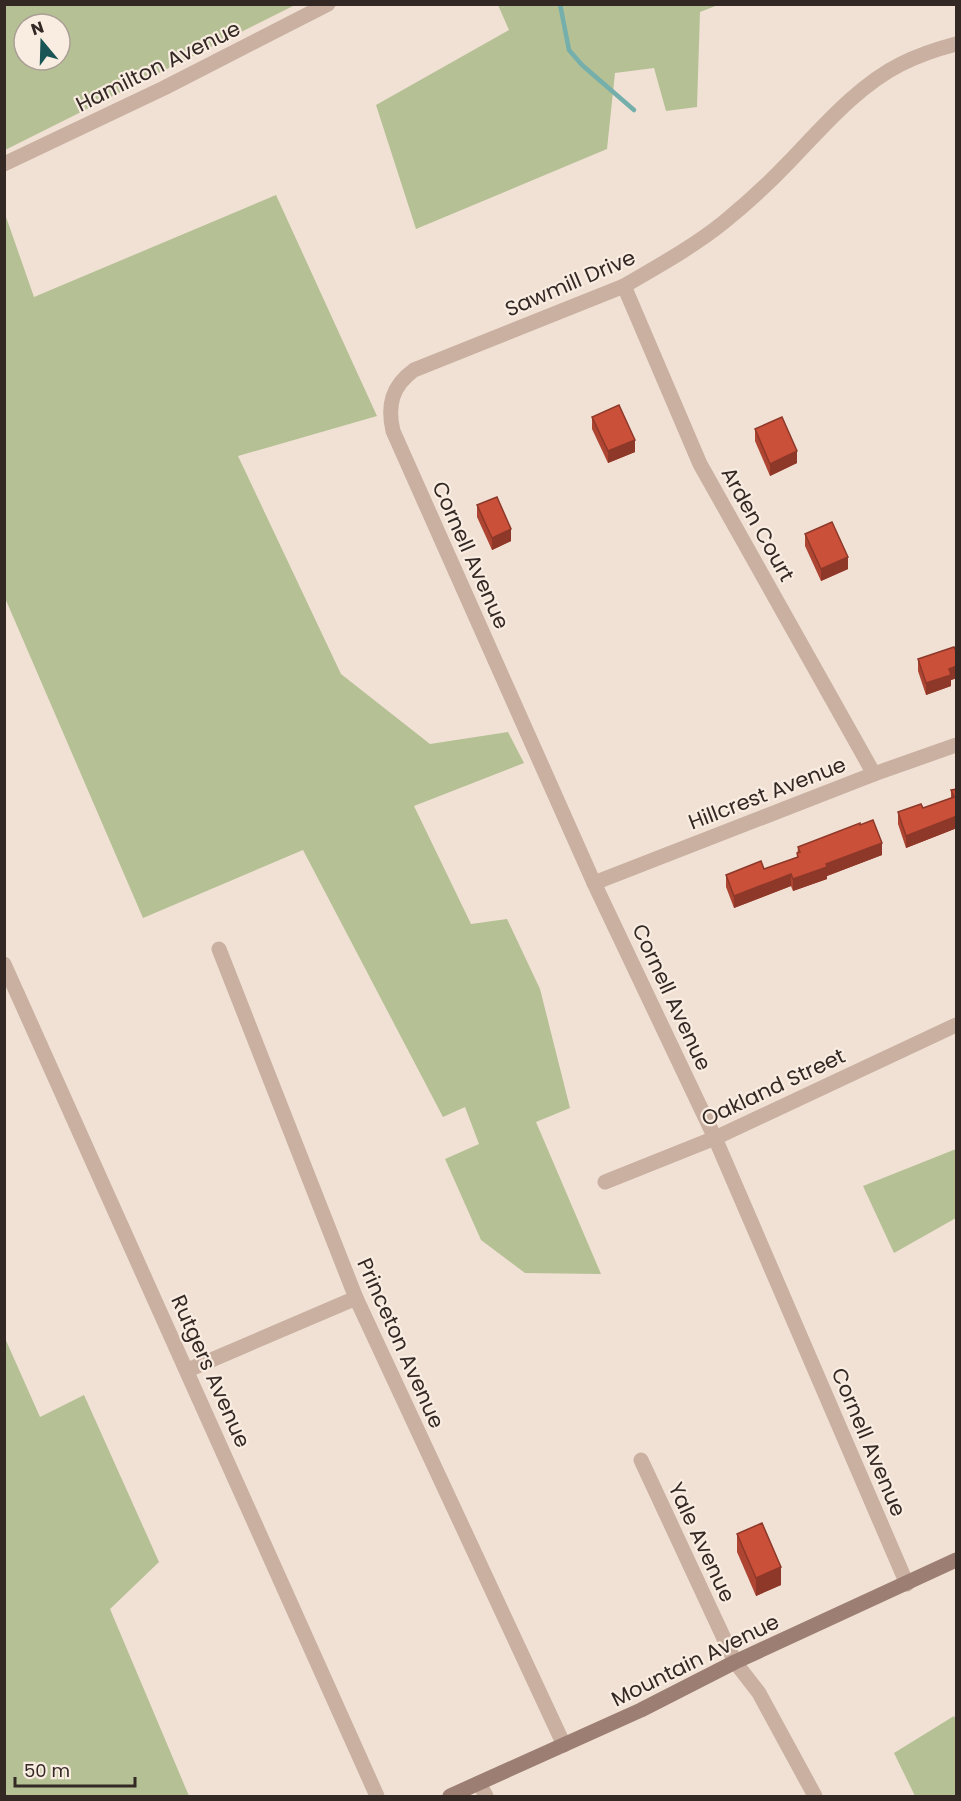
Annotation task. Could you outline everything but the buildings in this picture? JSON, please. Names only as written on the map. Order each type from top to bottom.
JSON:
[{"type":"main road","name":"Mountain Avenue","points":[[450,1797],[483,1790],[564,1745],[641,1710],[735,1662],[957,1560]]},
{"type":"street","name":"Hamilton Avenue","points":[[4,164],[164,88],[328,4]]},
{"type":"street","name":"Sawmill Drive","points":[[393,431],[389,417],[390,401],[396,387],[414,370],[624,286],[691,246],[723,223],[787,165],[818,131],[860,92],[899,65],[935,50],[957,44]]},
{"type":"street","name":"Arden Court","points":[[624,286],[700,464],[874,774]]},
{"type":"street","name":"Cornell Avenue","points":[[393,431],[594,883],[715,1138],[907,1584]]},
{"type":"street","name":"Hillcrest Avenue","points":[[594,883],[874,774],[957,745]]},
{"type":"street","name":"Princeton Avenue","points":[[219,950],[356,1298],[564,1745]]},
{"type":"street","name":"Rutgers Avenue","points":[[4,964],[188,1370],[377,1797]]},
{"type":"street","name":"Oakland Street","points":[[605,1182],[715,1138],[957,1025]]},
{"type":"street","points":[[188,1370],[356,1298]]},
{"type":"street","name":"Yale Avenue","points":[[641,1460],[735,1662],[759,1693],[815,1797]]},
{"type":"green space","points":[[5,4],[295,5],[5,150]]},
{"type":"green space","points":[[498,5],[718,5],[700,12],[697,107],[666,111],[654,68],[615,73],[607,149],[416,229],[376,105],[509,30]]},
{"type":"green space","points":[[276,195],[377,416],[238,456],[341,674],[430,744],[508,732],[524,763],[414,806],[471,924],[507,919],[540,989],[570,1108],[536,1122],[601,1274],[525,1273],[481,1240],[445,1159],[479,1144],[465,1107],[443,1117],[303,850],[143,918],[5,598],[5,214],[34,297]]},
{"type":"green space","points":[[956,1149],[956,1218],[894,1253],[863,1186]]},
{"type":"green space","points":[[4,1336],[40,1417],[84,1395],[159,1562],[110,1609],[189,1796],[5,1796]]},
{"type":"green space","points":[[954,1716],[956,1720],[956,1796],[915,1796],[894,1753]]},
{"type":"waterway","points":[[560,4],[569,50],[582,65],[634,110]]}]
